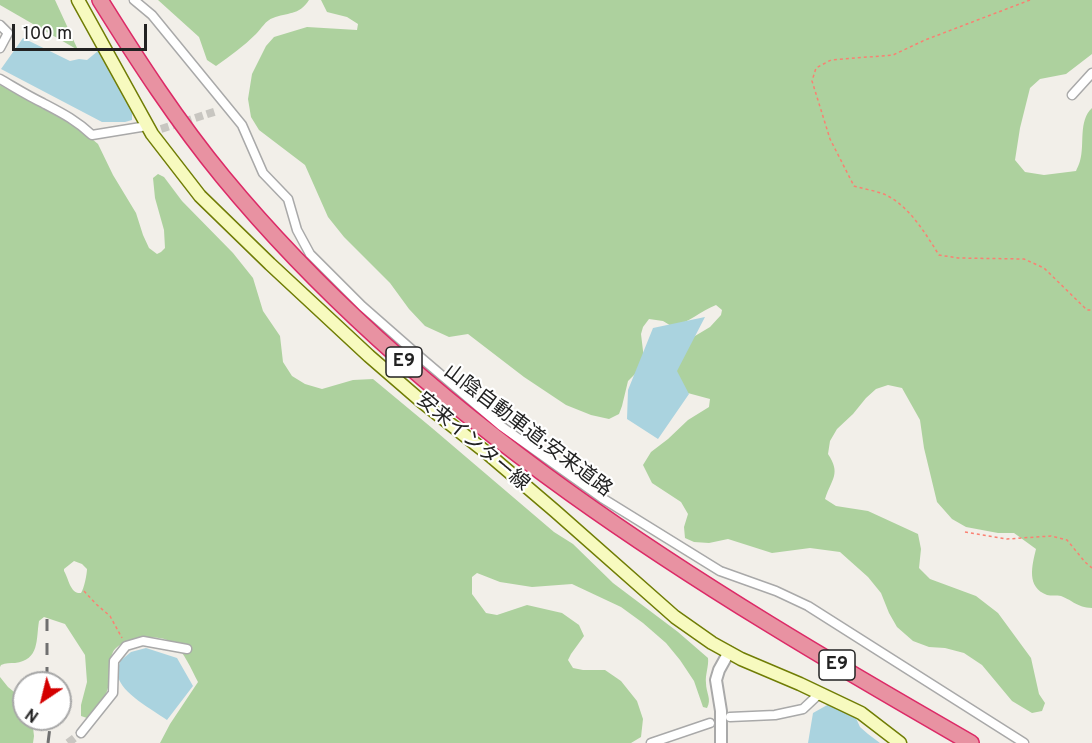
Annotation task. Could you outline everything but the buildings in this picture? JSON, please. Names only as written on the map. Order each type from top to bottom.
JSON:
[{"type":"highway","name":"山陰自動車道;安来道路","points":[[100,0],[177,117],[222,176],[319,283],[427,382],[559,486],[633,537],[791,638],[971,743]]},
{"type":"main road","name":"安来インター線","points":[[78,0],[154,130],[200,196],[369,356],[487,453],[675,617],[729,652],[861,713],[900,743]]},
{"type":"street","points":[[134,0],[152,15],[242,125],[263,173],[288,199],[297,230],[310,254],[362,306],[501,426],[602,498],[720,571],[776,591],[808,606],[1024,743]]},
{"type":"street","points":[[0,25],[8,33],[0,48]]},
{"type":"street","points":[[1072,94],[1092,74]]},
{"type":"street","points":[[0,79],[63,113],[92,135],[154,130]]},
{"type":"street","points":[[217,111],[228,107]]},
{"type":"street","points":[[81,733],[113,693],[114,661],[126,646],[143,641],[187,649]]},
{"type":"street","points":[[721,743],[721,711],[716,680],[729,652]]},
{"type":"street","points":[[730,717],[775,715],[803,709],[819,694]]},
{"type":"street","points":[[651,743],[710,723]]},
{"type":"path","points":[[1030,0],[925,40],[893,56],[831,60],[816,68],[812,81],[830,139],[854,186],[885,195],[907,210],[939,255],[958,258],[1024,259],[1044,268],[1087,310],[1092,310]]},
{"type":"path","points":[[965,532],[1007,539],[1051,536],[1067,540],[1092,568]]},
{"type":"path","points":[[84,591],[110,616],[126,646]]},
{"type":"green space","points":[[0,0],[55,0],[78,50],[0,5]]},
{"type":"green space","points":[[158,0],[309,0],[297,11],[270,19],[247,43],[216,66],[207,60],[199,37]]},
{"type":"green space","points":[[321,0],[1092,0],[1092,54],[1066,74],[1040,79],[1030,88],[1015,160],[1025,172],[1044,175],[1076,171],[1080,162],[1085,119],[1092,108],[1092,608],[1040,591],[1032,575],[1036,549],[1014,533],[998,533],[966,527],[952,519],[937,502],[920,420],[902,388],[888,385],[876,389],[837,429],[830,441],[828,454],[835,471],[825,499],[836,506],[868,511],[918,534],[921,549],[919,568],[930,579],[976,596],[998,613],[1031,658],[1039,694],[1045,703],[1042,711],[1032,713],[1012,701],[982,665],[964,653],[929,647],[913,641],[897,627],[881,593],[868,577],[840,552],[810,548],[772,553],[728,539],[709,543],[694,542],[685,538],[684,527],[688,514],[681,502],[652,483],[643,465],[651,452],[688,420],[709,407],[710,399],[684,392],[674,371],[690,339],[710,327],[721,315],[722,310],[716,305],[673,327],[663,321],[649,319],[641,334],[644,359],[638,371],[628,381],[619,414],[609,419],[566,405],[524,377],[468,334],[449,337],[425,326],[390,283],[344,237],[328,217],[305,165],[259,130],[251,117],[248,99],[252,74],[266,46],[274,37],[307,27],[357,30],[358,24],[347,17],[327,12]]},
{"type":"green space","points":[[0,85],[80,129],[98,144],[113,175],[136,213],[149,248],[157,254],[165,248],[164,230],[155,198],[153,178],[158,174],[164,177],[182,201],[233,253],[253,278],[263,311],[280,336],[283,362],[292,376],[305,384],[322,389],[353,380],[373,379],[554,532],[573,544],[613,583],[678,632],[708,658],[706,687],[709,702],[707,708],[703,707],[694,681],[666,643],[621,607],[572,584],[532,587],[500,582],[477,573],[472,577],[472,594],[486,613],[497,615],[527,605],[562,613],[579,625],[584,636],[568,660],[573,668],[605,670],[621,681],[637,701],[643,719],[641,737],[631,743],[160,743],[198,682],[181,651],[167,640],[141,638],[117,647],[110,661],[107,692],[87,718],[81,716],[81,705],[87,682],[85,655],[65,624],[44,617],[39,621],[37,641],[29,658],[3,664],[0,667]],"holes":[[[74,561],[87,569],[82,591],[77,593],[70,585],[64,569]]]},
{"type":"green space","points":[[0,677],[12,690],[12,731],[33,731],[34,736],[33,743],[0,743]]},
{"type":"water","points":[[23,38],[70,61],[87,60],[98,51],[132,111],[132,120],[102,122],[1,69]]},
{"type":"water","points":[[705,317],[677,371],[689,394],[658,439],[627,419],[628,390],[653,328]]},
{"type":"water","points":[[146,648],[177,658],[193,686],[167,720],[131,695],[118,676],[120,661],[131,652]]},
{"type":"water","points":[[829,704],[855,716],[860,727],[880,743],[808,743],[813,713]]},
{"type":"tunnel","points":[[161,129],[217,111]]},
{"type":"tunnel","points":[[68,743],[81,733]]},
{"type":"railway","points":[[47,619],[47,671]]},
{"type":"railway","points":[[48,743],[50,731]]}]
